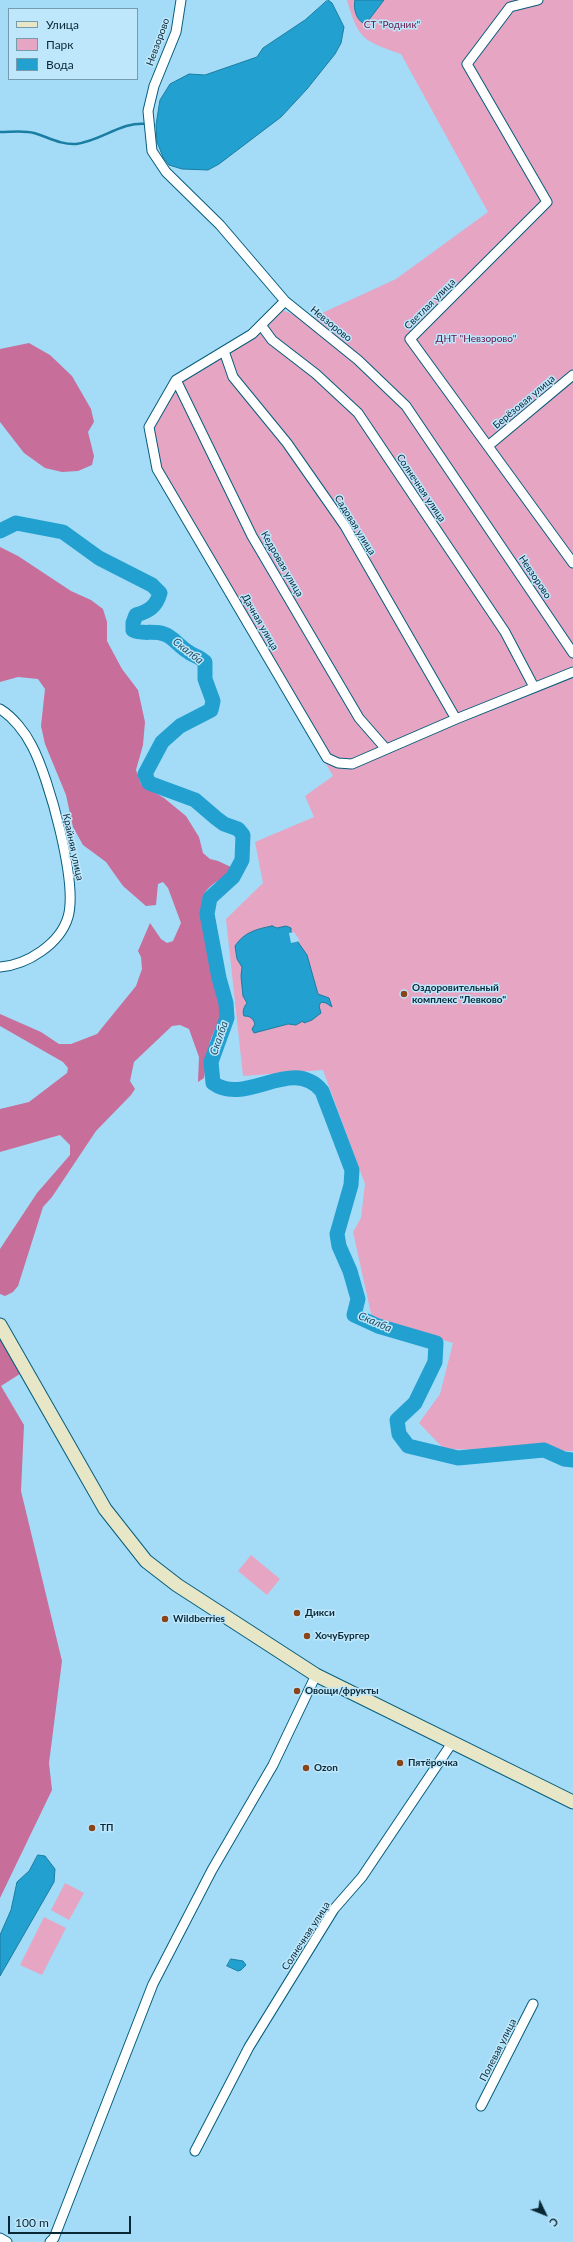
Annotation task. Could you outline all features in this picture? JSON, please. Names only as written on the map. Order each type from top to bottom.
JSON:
[{"type":"street","name":"Невзорово","points":[[182,0],[176,32],[154,86],[148,111],[152,151],[166,172],[217,222],[285,301],[358,360],[406,406],[573,653]]},
{"type":"street","name":"Светлая улица","points":[[538,0],[510,7],[467,64],[547,202],[410,339],[572,558]]},
{"type":"street","name":"Дачная улица","points":[[285,301],[252,334],[176,380],[148,427],[157,469],[327,758],[338,763],[352,764],[456,719],[573,672]]},
{"type":"street","name":"Солнечная улица","points":[[261,325],[272,340],[316,374],[358,413],[505,632],[534,687]]},
{"type":"street","name":"Садовая улица","points":[[224,351],[233,377],[287,443],[345,526],[456,719]]},
{"type":"street","name":"Берёзовая улица","points":[[488,446],[573,375]]},
{"type":"street","name":"Кедровая улица","points":[[176,380],[252,536],[359,718],[386,749]]},
{"type":"street","name":"Крайняя улица","points":[[0,709],[15,722],[32,745],[38,761],[63,843],[69,875],[71,902],[68,918],[60,933],[48,944],[20,963],[0,967]]},
{"type":"street","points":[[0,1325],[105,1509],[146,1561],[177,1585],[316,1675],[573,1802]]},
{"type":"street","points":[[50,2242],[54,2238],[153,1984],[212,1870],[273,1765],[316,1675]]},
{"type":"street","name":"Солнечная улица","points":[[195,2151],[249,2047],[334,1909],[362,1878],[452,1743]]},
{"type":"street","name":"Полевая улица","points":[[481,2106],[533,2004]]},
{"type":"street","points":[[0,2238],[7,2242]]},
{"type":"green space","points":[[347,0],[573,0],[573,1451],[444,1449],[419,1423],[440,1394],[453,1343],[372,1318],[353,1232],[361,1218],[365,1184],[323,1070],[243,1076],[226,919],[263,883],[255,842],[314,817],[305,796],[333,776],[158,474],[151,420],[166,388],[190,366],[247,340],[282,310],[307,320],[396,279],[488,212],[401,54],[378,46],[364,37],[355,23]]},
{"type":"green space","points":[[251,1555],[280,1579],[267,1595],[238,1571]]},
{"type":"green space","points":[[65,1883],[84,1893],[69,1920],[51,1910]]},
{"type":"green space","points":[[44,1917],[66,1928],[42,1975],[20,1965]]},
{"type":"shaded area","points":[[29,343],[50,355],[72,376],[91,409],[94,422],[88,432],[94,456],[92,465],[78,471],[62,472],[45,468],[24,453],[0,422],[0,349]]},
{"type":"shaded area","points":[[0,547],[18,556],[71,591],[91,600],[103,609],[107,622],[107,641],[122,669],[138,690],[145,722],[143,745],[136,770],[141,784],[164,798],[186,816],[199,837],[203,853],[210,859],[231,867],[230,873],[208,888],[202,900],[202,913],[207,947],[221,1007],[219,1021],[210,1042],[204,1078],[198,1082],[199,1057],[189,1029],[180,1025],[172,1026],[134,1062],[130,1081],[135,1089],[96,1131],[52,1197],[43,1207],[18,1286],[13,1292],[5,1296],[0,1294],[0,1249],[37,1193],[70,1155],[70,1145],[60,1135],[0,1152],[0,1109],[29,1102],[67,1073],[68,1068],[63,1062],[0,1026],[0,1014],[41,1032],[59,1044],[71,1044],[97,1034],[136,986],[142,969],[141,957],[138,951],[150,923],[161,939],[167,943],[173,941],[181,923],[168,888],[163,882],[158,884],[156,905],[146,906],[123,886],[106,862],[83,845],[73,827],[66,795],[45,744],[41,726],[45,689],[38,679],[18,677],[0,682]]},
{"type":"shaded area","points":[[0,1325],[26,1370],[1,1386],[24,1425],[21,1491],[62,1661],[49,1763],[52,1790],[0,1898]]},
{"type":"water","points":[[328,0],[332,3],[344,27],[341,43],[335,54],[307,89],[281,117],[219,164],[208,170],[182,169],[169,165],[163,157],[157,142],[156,125],[160,100],[170,84],[189,74],[205,75],[257,57],[263,48],[305,20]]},
{"type":"water","points":[[355,0],[384,0],[368,21],[363,23],[356,13],[354,6]]},
{"type":"water","points":[[272,926],[277,928],[286,926],[291,928],[291,932],[307,955],[318,994],[329,998],[332,1007],[321,1002],[319,1006],[321,1013],[312,1020],[304,1023],[303,1021],[296,1025],[288,1024],[254,1033],[252,1029],[255,1024],[253,1020],[250,1017],[244,1016],[243,1014],[247,1003],[243,996],[241,976],[242,967],[237,959],[235,946],[242,937],[247,934]]},
{"type":"water","points":[[38,1855],[45,1856],[55,1869],[54,1882],[0,1976],[0,1935],[11,1910],[17,1882],[29,1871]]},
{"type":"water","points":[[231,1959],[243,1961],[246,1965],[238,1971],[227,1966]]},
{"type":"pier","points":[[294,932],[300,941],[291,943],[289,933]]},
{"type":"waterway","points":[[0,132],[30,132],[60,142],[76,144],[94,139],[129,125],[147,124]]},
{"type":"waterway","name":"Скалба","points":[[0,531],[16,523],[63,532],[99,558],[152,585],[160,593],[158,598],[151,608],[136,615],[133,623],[133,630],[140,632],[156,632],[167,635],[189,653],[205,662],[205,679],[213,701],[211,710],[180,726],[162,742],[145,774],[149,783],[195,800],[224,824],[238,829],[243,835],[242,860],[233,877],[210,898],[207,914],[219,978],[226,1003],[227,1018],[211,1062],[213,1083],[226,1089],[240,1089],[254,1087],[283,1079],[297,1078],[310,1081],[322,1091],[352,1170],[351,1185],[337,1234],[339,1246],[350,1271],[358,1299],[354,1315],[378,1326],[436,1343],[435,1362],[415,1403],[397,1420],[399,1434],[408,1446],[458,1458],[544,1450],[564,1459],[573,1460]]},
{"type":"place","name":"Оздоровительный комплекс \"Левково\"","points":[[404,994]]},
{"type":"place","name":"Дикси","points":[[297,1613]]},
{"type":"place","name":"Wildberries","points":[[165,1619]]},
{"type":"place","name":"ХочуБургер","points":[[307,1636]]},
{"type":"place","name":"Овощи/фрукты","points":[[297,1691]]},
{"type":"place","name":"Пятёрочка","points":[[400,1763]]},
{"type":"place","name":"Ozon","points":[[306,1768]]},
{"type":"place","name":"ТП","points":[[92,1828]]},
{"type":"park label","name":"СТ \"Родник\"","points":[[392,25]]},
{"type":"park label","name":"ДНТ \"Невзорово\"","points":[[476,339]]}]
